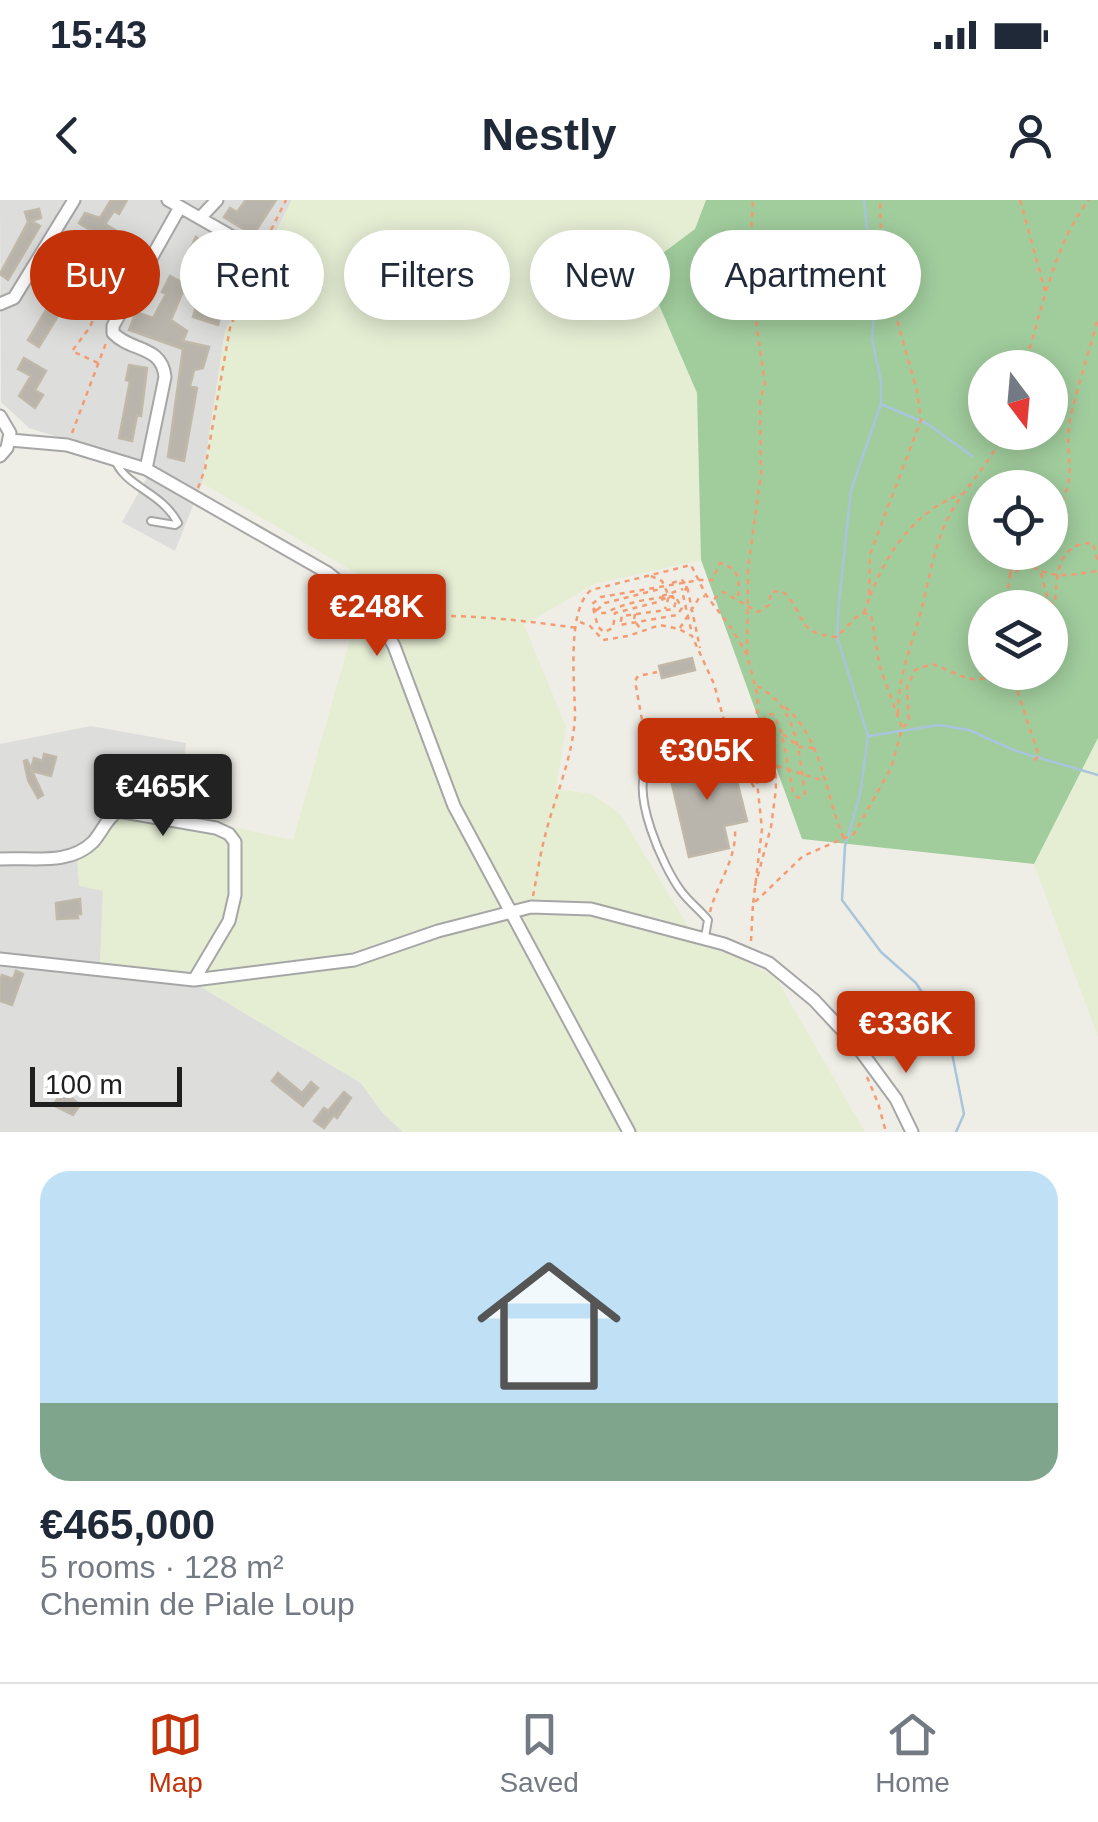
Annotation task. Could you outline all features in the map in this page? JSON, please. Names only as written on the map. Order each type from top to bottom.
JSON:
[{"type":"street","points":[[0,304],[14,298],[74,200]]},
{"type":"street","points":[[200,218],[217,200]]},
{"type":"street","points":[[160,231],[174,203],[221,230]]},
{"type":"street","points":[[117,320],[112,333],[119,340],[153,353],[164,367],[146,469]]},
{"type":"street","points":[[0,416],[8,425],[10,440],[0,456]]},
{"type":"street","points":[[10,440],[67,445],[146,469],[343,583],[379,618],[401,663],[446,788],[629,1132]]},
{"type":"street","points":[[0,859],[74,856],[118,812],[216,828],[228,834],[234,842],[237,864],[230,920],[194,980]]},
{"type":"street","points":[[0,959],[194,980],[354,960],[438,930],[531,907],[591,909],[750,953],[788,976],[857,1046],[896,1099],[912,1132]]},
{"type":"lane","points":[[114,457],[124,477],[163,501],[178,523],[175,526],[151,520]]},
{"type":"lane","points":[[682,763],[648,766],[643,772],[643,786],[655,844],[683,894],[708,920],[705,938]]},
{"type":"path","points":[[195,495],[205,468],[230,328],[244,286],[286,200]]},
{"type":"path","points":[[746,655],[748,568],[762,474],[760,400],[764,384],[749,272],[753,200]]},
{"type":"path","points":[[870,598],[870,554],[921,420],[917,391],[882,267],[880,200]]},
{"type":"path","points":[[1020,200],[1045,292]]},
{"type":"path","points":[[1029,350],[1045,292],[1072,223],[1089,200]]},
{"type":"path","points":[[1068,485],[1072,475],[1068,428],[1098,318]]},
{"type":"path","points":[[93,320],[72,351],[99,363]]},
{"type":"path","points":[[67,445],[112,333]]},
{"type":"path","points":[[898,715],[902,666],[921,612],[936,548],[962,493],[996,450]]},
{"type":"path","points":[[712,601],[722,592],[758,612],[769,606],[770,592],[782,591],[792,598],[806,629],[817,636],[837,637],[864,613],[881,569],[900,539],[925,514],[962,493]]},
{"type":"path","points":[[1041,574],[1050,604],[1055,604],[1056,576],[1060,559],[1066,553],[1092,543],[1098,563]]},
{"type":"path","points":[[664,587],[595,600],[598,627],[609,632],[615,614],[658,602],[700,580],[712,580],[720,564],[730,566],[740,580],[738,598]]},
{"type":"path","points":[[1010,575],[1028,564],[1041,574],[1056,576],[1098,571]]},
{"type":"path","points":[[531,907],[545,835],[570,749],[577,621],[583,596],[591,590],[691,566],[706,595],[732,629],[755,684],[756,790]]},
{"type":"path","points":[[1008,590],[1012,570]]},
{"type":"path","points":[[650,576],[657,578],[677,605],[664,613],[624,626],[619,620],[622,616],[636,613],[664,613],[676,616],[682,608],[686,586]]},
{"type":"path","points":[[595,612],[605,603],[682,580],[686,586],[700,649],[730,744],[756,790],[762,829],[750,953]]},
{"type":"path","points":[[666,626],[668,595]]},
{"type":"path","points":[[595,612],[668,595],[676,596],[682,608]]},
{"type":"path","points":[[684,595],[692,636],[700,649]]},
{"type":"path","points":[[679,628],[699,598],[706,595]]},
{"type":"path","points":[[636,613],[633,616],[642,632]]},
{"type":"path","points":[[864,613],[871,615],[880,667],[902,729]]},
{"type":"path","points":[[379,618],[465,614],[577,628]]},
{"type":"path","points":[[577,621],[590,626],[603,640],[666,626],[692,636]]},
{"type":"path","points":[[753,904],[804,856],[854,834],[891,768],[902,729],[909,721],[909,678],[915,670],[932,664],[968,679]]},
{"type":"path","points":[[648,766],[650,757],[635,681],[638,676],[657,672]]},
{"type":"path","points":[[755,684],[768,690],[795,716],[816,748],[822,781],[844,840]]},
{"type":"path","points":[[758,697],[768,690]]},
{"type":"path","points":[[1017,690],[1038,756],[1032,762]]},
{"type":"path","points":[[762,721],[766,715],[776,716],[792,792],[798,798],[805,793],[799,747],[783,706]]},
{"type":"path","points":[[754,887],[772,828],[776,766],[764,746],[758,712]]},
{"type":"path","points":[[762,721],[799,747],[816,748]]},
{"type":"path","points":[[763,730],[771,724]]},
{"type":"path","points":[[754,742],[763,736]]},
{"type":"path","points":[[730,744],[754,742],[764,746]]},
{"type":"path","points":[[727,758],[730,744]]},
{"type":"path","points":[[776,766],[822,781]]},
{"type":"path","points":[[708,920],[716,888],[735,849],[735,829]]},
{"type":"path","points":[[865,1072],[886,1132]]},
{"type":"shaded area","points":[[0,200],[292,200],[277,230],[180,230],[180,320],[231,320],[225,331],[202,483],[175,551],[122,522],[153,467],[29,428],[1,402]]},
{"type":"shaded area","points":[[91,726],[186,743],[176,815],[103,891],[100,967],[0,953],[0,744]]},
{"type":"shaded area","points":[[0,965],[196,984],[361,1083],[403,1132],[0,1132]]},
{"type":"green space","points":[[292,200],[706,200],[695,229],[670,248],[670,230],[530,230],[530,320],[665,320],[697,393],[701,560],[594,584],[524,625],[566,727],[556,789],[592,794],[620,814],[691,931],[776,978],[865,1132],[403,1132],[361,1083],[196,984],[100,967],[103,891],[79,886],[77,862],[122,816],[176,815],[293,840],[355,622],[363,577],[202,483],[225,331],[231,320],[324,320],[324,230],[277,230]]},
{"type":"green space","points":[[706,200],[1098,200],[1098,738],[1034,864],[802,839],[701,560],[697,393],[665,320],[670,320],[670,248],[690,233],[690,320],[921,320],[921,230],[694,230]]},
{"type":"green space","points":[[1098,738],[1098,1037],[1034,864]]},
{"type":"building","points":[[111,200],[127,200],[119,214],[114,211],[105,224],[115,230],[90,230],[79,223],[85,213],[100,218]]},
{"type":"building","points":[[246,200],[276,200],[256,230],[245,230],[224,217],[230,208],[237,212]]},
{"type":"building","points":[[39,209],[41,218],[31,221],[40,226],[30,230],[30,243],[8,280],[0,274],[28,222],[25,212]]},
{"type":"building","points":[[170,276],[180,281],[180,298],[171,320],[187,331],[183,341],[209,347],[203,368],[194,370],[190,386],[197,388],[184,461],[168,457],[183,349],[129,330],[133,320],[160,320],[160,305],[166,294],[162,292]]},
{"type":"building","points":[[40,320],[56,320],[39,347],[28,340]]},
{"type":"building","points":[[24,358],[46,371],[35,390],[43,395],[35,408],[19,396],[31,376],[18,369]]},
{"type":"building","points":[[129,365],[147,368],[141,416],[137,415],[132,441],[119,438],[130,381],[126,380]]},
{"type":"building","points":[[692,658],[695,670],[662,678],[659,666]]},
{"type":"building","points":[[706,749],[710,767],[732,761],[747,821],[724,826],[729,848],[689,857],[669,771],[685,769],[693,764],[690,753]]},
{"type":"building","points":[[44,754],[56,757],[51,776],[32,771],[43,795],[38,798],[24,761],[31,769],[34,758],[43,761]]},
{"type":"building","points":[[80,899],[78,918],[57,919],[56,903]]},
{"type":"building","points":[[16,971],[23,974],[12,1005],[0,1001],[0,981],[2,975],[13,979]]},
{"type":"building","points":[[278,1073],[302,1093],[311,1082],[318,1088],[303,1106],[272,1081]]},
{"type":"building","points":[[63,1091],[80,1105],[73,1115],[53,1105]]},
{"type":"building","points":[[344,1092],[351,1098],[324,1128],[314,1121],[324,1108],[328,1111]]},
{"type":"waterway","points":[[864,200],[865,280],[874,314],[872,339],[881,381],[881,404],[851,490],[839,602],[837,637],[868,736],[860,795],[845,846],[842,900],[881,952],[916,983],[939,1019],[950,1043],[964,1114],[956,1132]]},
{"type":"waterway","points":[[883,405],[928,424],[972,456]]},
{"type":"waterway","points":[[869,736],[939,725],[969,730],[1016,751],[1098,775]]}]
